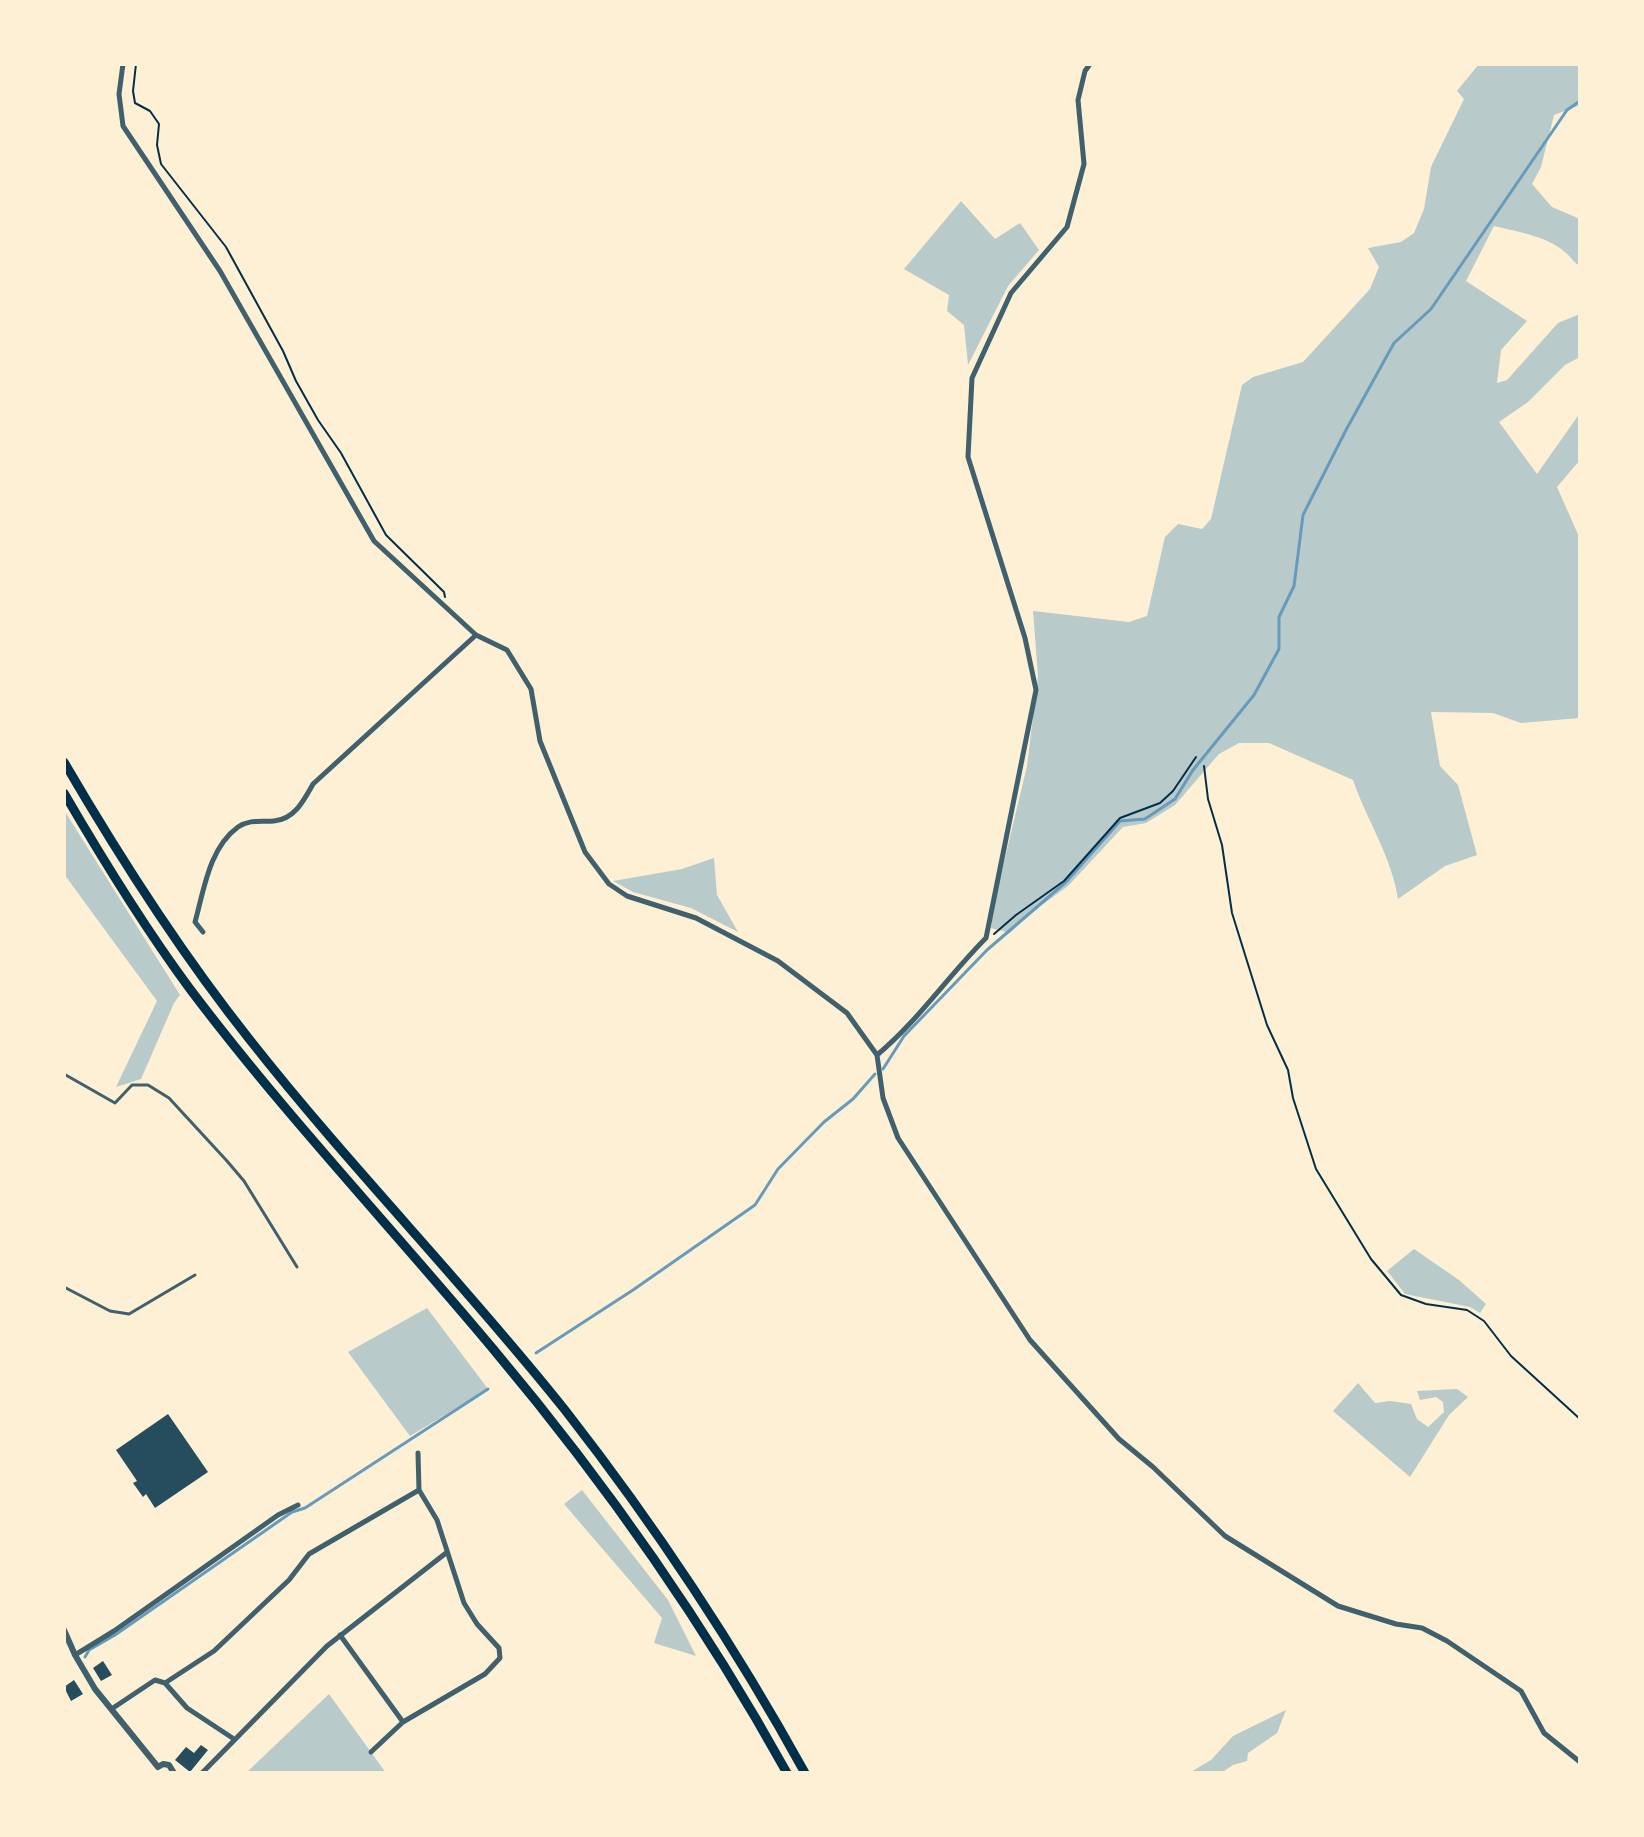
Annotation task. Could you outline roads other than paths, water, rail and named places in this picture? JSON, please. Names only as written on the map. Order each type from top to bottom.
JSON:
[{"type":"highway","points":[[64,762],[162,922],[250,1040],[505,1337],[613,1474],[722,1632],[805,1773]]},
{"type":"highway","points":[[64,793],[147,927],[198,1000],[266,1085],[495,1351],[592,1473],[712,1647],[787,1773]]},
{"type":"street","points":[[123,64],[119,94],[123,126],[220,271],[374,541],[476,635],[507,650],[531,689],[540,741],[585,852],[609,884],[627,896],[696,918],[778,961],[847,1013],[877,1055],[883,1098],[898,1138],[1030,1340],[1119,1439],[1225,1536],[1338,1606],[1396,1624],[1422,1628],[1447,1641],[1521,1691],[1544,1733],[1580,1762]]},
{"type":"street","points":[[877,1055],[917,1017],[959,965],[986,938],[1036,690],[1018,612],[968,457],[972,378],[1011,293],[1067,227],[1084,164],[1078,100],[1085,71],[1090,64]]},
{"type":"street","points":[[203,932],[195,922],[215,854],[230,834],[241,825],[253,821],[278,821],[300,809],[313,784],[476,635]]},
{"type":"street","points":[[371,1752],[403,1722],[485,1674],[500,1658],[499,1648],[477,1624],[464,1603],[437,1520],[419,1490],[418,1453]]},
{"type":"street","points":[[165,1683],[214,1651],[289,1580],[309,1554],[419,1490]]},
{"type":"street","points":[[75,1655],[278,1515],[298,1505]]},
{"type":"street","points":[[202,1773],[340,1635],[446,1553]]},
{"type":"street","points":[[65,1632],[95,1689],[113,1708],[157,1770],[163,1764],[169,1765],[174,1773]]},
{"type":"street","points":[[340,1635],[403,1722]]},
{"type":"street","points":[[113,1708],[155,1680],[165,1683],[187,1708],[234,1739]]},
{"type":"lane","points":[[64,1074],[115,1103],[132,1085],[148,1085],[169,1098],[244,1181],[297,1267]]},
{"type":"lane","points":[[64,1287],[110,1311],[129,1314],[195,1275]]},
{"type":"waterway","points":[[883,1069],[904,1036],[987,950],[1066,882],[1120,821],[1145,819],[1175,799],[1193,770],[1254,695],[1279,649],[1279,617],[1294,586],[1303,515],[1346,430],[1394,343],[1431,309],[1567,110],[1580,101]]},
{"type":"waterway","points":[[536,1353],[755,1205],[778,1169],[824,1122],[853,1099],[875,1074]]},
{"type":"waterway","points":[[85,1657],[89,1650],[292,1512],[305,1508],[488,1389]]}]
